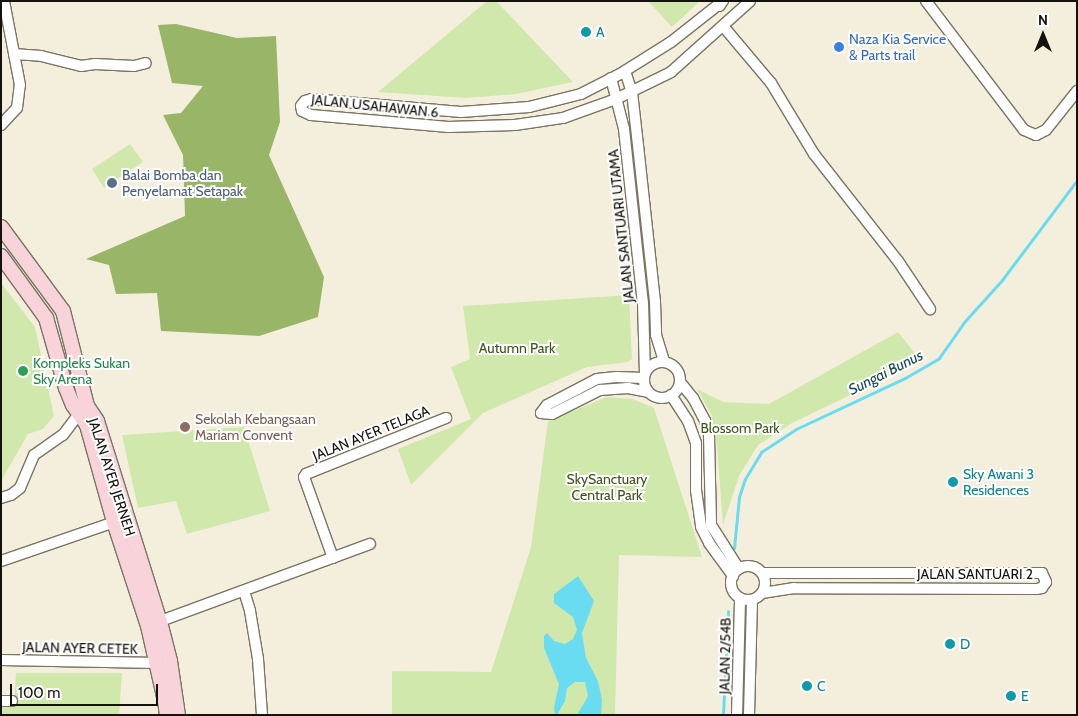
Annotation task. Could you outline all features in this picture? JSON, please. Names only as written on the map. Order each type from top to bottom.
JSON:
[{"type":"main road","name":"JALAN AYER JERNEH","points":[[1,226],[63,311],[87,406],[97,421],[154,624],[166,715]]},
{"type":"main road","name":"JALAN AYER JERNEH","points":[[1,256],[46,318],[66,388],[73,405],[87,425],[114,522],[170,662],[178,715]]},
{"type":"street","points":[[1,125],[17,108],[20,99],[20,85],[4,1]]},
{"type":"street","name":"JALAN USAHAWAN 6","points":[[721,3],[671,42],[581,94],[529,107],[462,112],[312,99],[305,101],[301,106],[302,111],[311,115],[448,127],[514,125],[562,118],[616,99],[671,72],[750,1]]},
{"type":"street","points":[[926,1],[1024,130],[1036,135],[1046,130],[1077,91]]},
{"type":"street","points":[[723,26],[770,83],[814,154],[898,261],[930,310]]},
{"type":"street","points":[[14,54],[41,56],[81,66],[95,64],[134,66],[146,63]]},
{"type":"street","name":"JALAN SANTUARI UTAMA","points":[[625,70],[632,92],[653,278],[656,335],[664,362]]},
{"type":"street","name":"JALAN SANTUARI UTAMA","points":[[611,78],[624,129],[640,280],[644,376]]},
{"type":"street","points":[[640,280],[653,278]]},
{"type":"street","points":[[648,392],[644,376],[652,364],[664,362],[674,366],[678,371],[680,382],[693,398],[705,421],[709,435],[712,525],[732,556],[736,572],[732,588],[740,598],[752,600],[763,593],[765,584],[763,573],[749,566],[736,572]]},
{"type":"street","points":[[644,376],[598,379],[546,406],[541,413],[552,414],[600,390],[628,388],[648,392],[659,398],[672,395],[680,382]]},
{"type":"street","points":[[672,395],[688,421],[696,443],[696,490],[701,527],[709,543],[736,572]]},
{"type":"street","points":[[1,498],[11,495],[20,488],[34,455],[63,435],[79,414]]},
{"type":"street","name":"JALAN AYER TELAGA","points":[[334,558],[303,481],[306,474],[446,418]]},
{"type":"street","points":[[1,561],[114,522]]},
{"type":"street","points":[[154,624],[370,544]]},
{"type":"street","name":"JALAN SANTUARI 2","points":[[763,573],[1042,573],[1046,582],[1042,588],[1037,589],[794,588],[763,593]]},
{"type":"street","points":[[244,591],[250,611],[258,659],[262,715]]},
{"type":"street","name":"JALAN 2/54B","points":[[738,715],[740,598]]},
{"type":"street","name":"JALAN 2/54B","points":[[749,715],[752,600]]},
{"type":"street","name":"JALAN AYER CETEK","points":[[1,660],[158,663]]},
{"type":"green space","points":[[487,1],[496,1],[573,82],[516,94],[466,98],[378,92]]},
{"type":"green space","points":[[648,1],[700,1],[672,27]]},
{"type":"green space","points":[[176,24],[237,38],[276,36],[280,122],[269,155],[324,277],[318,317],[259,336],[161,331],[157,293],[116,294],[109,265],[86,259],[185,216],[183,155],[163,115],[181,113],[203,86],[172,83],[158,25]]},
{"type":"green space","points":[[130,144],[143,162],[104,188],[92,169]]},
{"type":"green space","name":"Kompleks Sukan Sky Arena","points":[[1,283],[35,327],[54,416],[43,429],[28,434],[1,481]]},
{"type":"green space","name":"Autumn Park","points":[[629,295],[632,359],[628,362],[587,367],[483,413],[411,485],[398,449],[471,419],[451,367],[470,359],[463,306]]},
{"type":"green space","name":"Blossom Park","points":[[898,332],[921,361],[792,423],[758,445],[739,476],[723,525],[717,445],[711,414],[697,389],[723,402],[769,404]]},
{"type":"green space","name":"SkySanctuary Central Park","points":[[607,397],[633,399],[654,408],[702,557],[619,555],[615,715],[392,715],[392,671],[491,672],[531,547],[548,421]]},
{"type":"green space","points":[[244,427],[270,511],[187,534],[176,501],[138,508],[122,435]]},
{"type":"green space","points":[[16,673],[122,673],[119,715],[1,715],[1,703],[14,703]]},
{"type":"water","points":[[578,576],[594,601],[582,633],[586,658],[598,681],[602,700],[601,715],[577,715],[588,696],[585,682],[575,682],[567,688],[565,701],[557,715],[555,715],[554,708],[559,684],[544,648],[544,636],[547,633],[554,641],[565,644],[573,639],[577,630],[573,617],[554,603],[554,594]]},
{"type":"waterway","name":"Sungai Bunus","points":[[734,548],[739,497],[745,479],[761,452],[796,429],[905,378],[939,358],[965,321],[1002,280],[1077,180]]},
{"type":"waterway","name":"Sungai Bunus","points":[[723,715],[728,611]]},
{"type":"place","name":"A","points":[[586,32]]},
{"type":"place","name":"Naza Kia Service & Parts trail","points":[[839,47]]},
{"type":"place","name":"Balai Bomba dan Penyelamat Setapak","points":[[112,183]]},
{"type":"place","name":"Kompleks Sukan Sky Arena","points":[[23,371]]},
{"type":"place","name":"Sekolah Kebangsaan Mariam Convent","points":[[185,427]]},
{"type":"place","name":"Sky Awani 3 Residences","points":[[953,482]]},
{"type":"place","name":"D","points":[[950,644]]},
{"type":"place","name":"C","points":[[807,686]]},
{"type":"place","name":"E","points":[[1011,696]]}]
